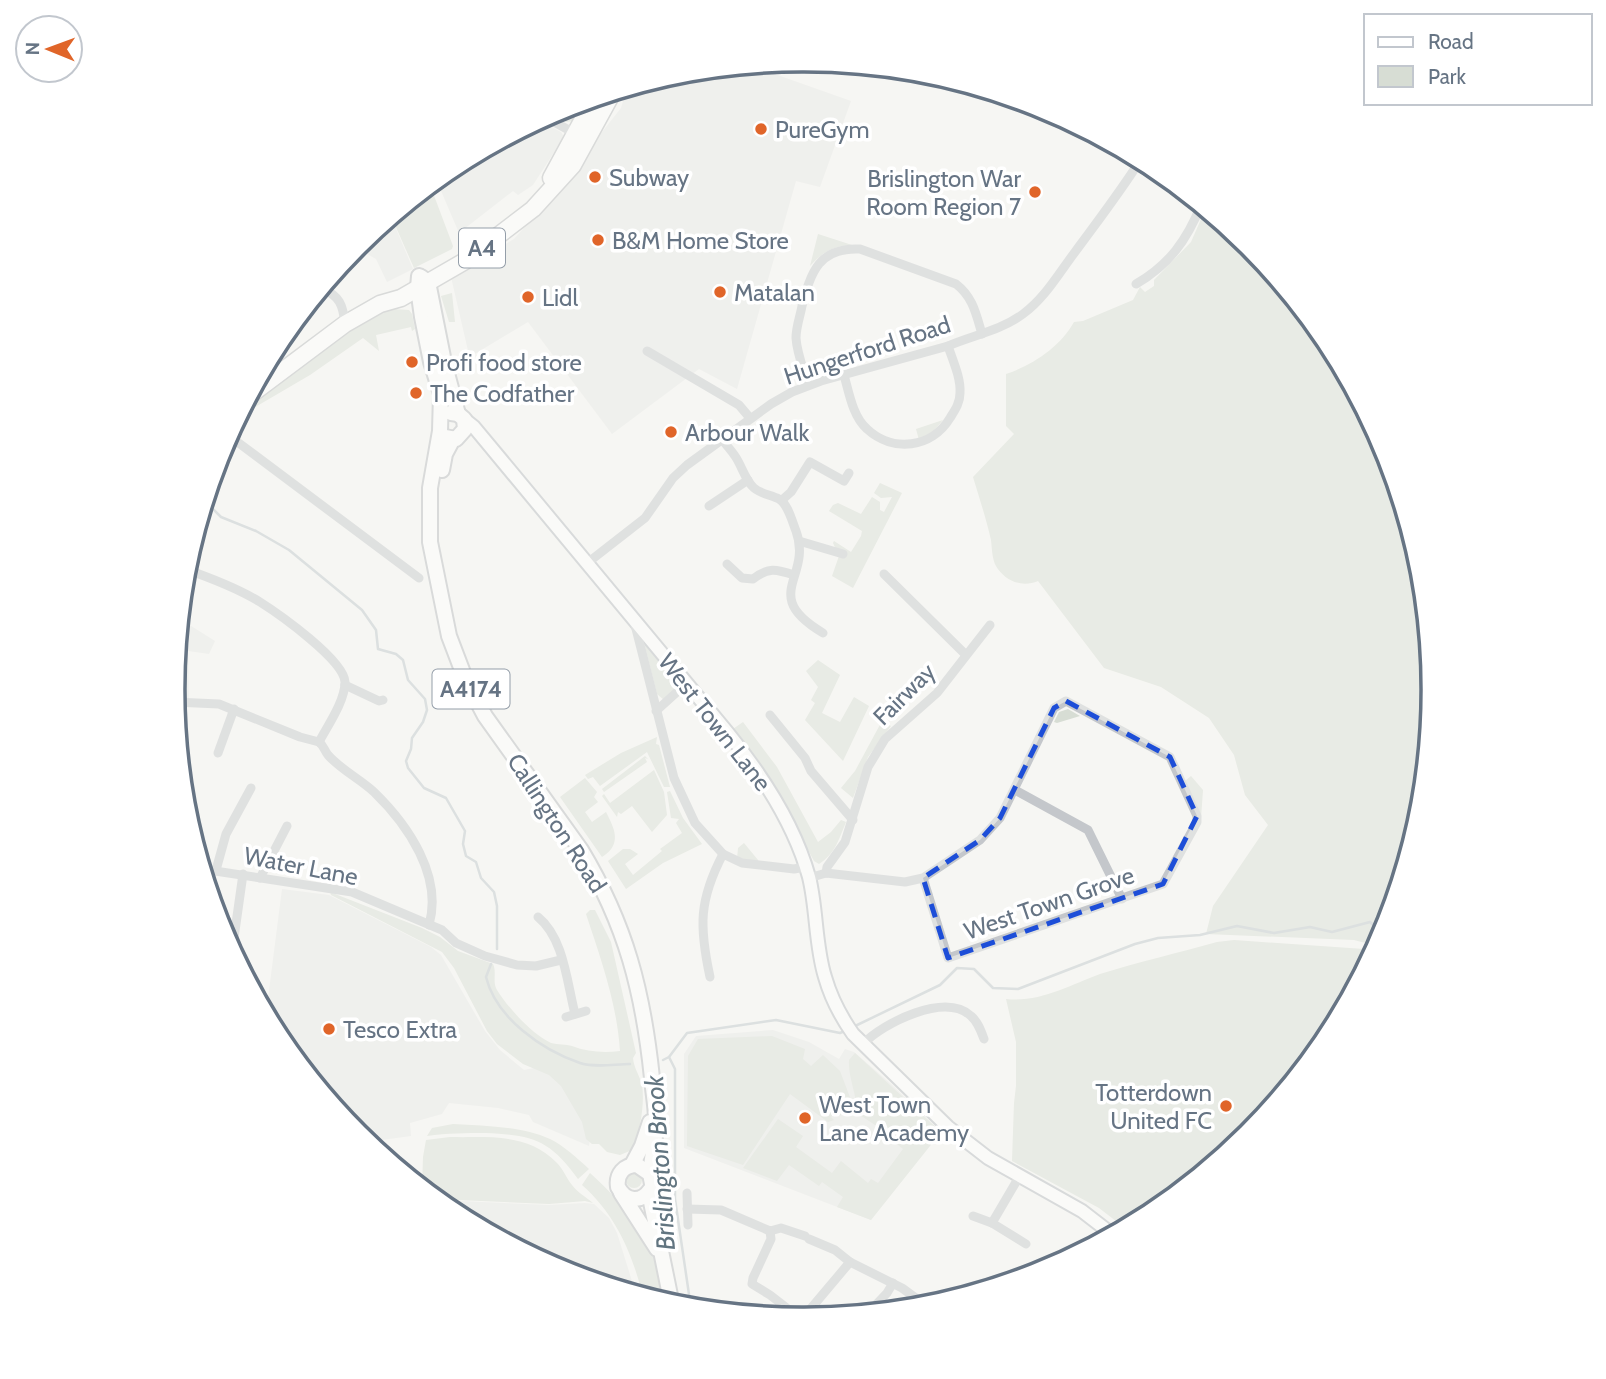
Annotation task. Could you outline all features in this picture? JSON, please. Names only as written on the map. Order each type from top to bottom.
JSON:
[{"type":"highway","name":"A4","points":[[380,304],[394,290],[422,282],[465,261],[533,209],[573,165],[606,104]]},
{"type":"highway","name":"A4","points":[[267,382],[345,324],[380,304],[401,298],[535,197],[560,165],[588,111]]},
{"type":"main road","name":"A4174","points":[[422,282],[422,317],[441,394],[429,514],[430,542],[435,562]]},
{"type":"main road","name":"West Town Lane","points":[[422,282],[461,417],[474,427],[749,759],[787,821],[807,873],[824,977],[853,1034],[947,1126],[988,1158],[1082,1211],[1104,1228]]},
{"type":"main road","points":[[401,298],[415,307],[422,317]]},
{"type":"main road","points":[[461,417],[445,414],[440,425],[444,437],[468,437],[487,444]]},
{"type":"main road","name":"A4174","points":[[435,562],[439,483],[445,454],[465,429],[461,417]]},
{"type":"main road","name":"Callington Road","points":[[435,562],[449,636],[471,689],[485,716],[581,850],[622,930],[643,1012],[656,1118],[650,1174]]},
{"type":"main road","name":"Callington Road","points":[[632,1165],[648,1131],[653,1094]]},
{"type":"main road","name":"A4174","points":[[632,1165],[620,1172],[618,1178],[621,1193],[654,1243],[664,1266]]},
{"type":"main road","points":[[632,1165],[643,1167],[650,1174]]},
{"type":"main road","name":"A4174","points":[[650,1174],[650,1190],[669,1292]]},
{"type":"main road","points":[[621,1193],[636,1200],[650,1190]]},
{"type":"street","points":[[557,123],[576,134]]},
{"type":"street","name":"Hungerford Road","points":[[586,564],[645,518],[673,478],[771,404],[808,386],[982,334],[1006,325],[1025,313],[1041,298],[1135,169]]},
{"type":"street","points":[[1136,284],[1171,259],[1194,225],[1198,215]]},
{"type":"street","points":[[808,386],[796,339],[810,276],[820,262],[831,254],[846,249],[860,249],[956,284],[972,300],[982,334]]},
{"type":"street","points":[[330,293],[339,298],[345,324]]},
{"type":"street","points":[[844,375],[857,417],[866,429],[884,440],[901,445],[918,444],[944,427],[959,402],[960,386],[948,346]]},
{"type":"street","points":[[647,351],[739,405],[750,418]]},
{"type":"street","points":[[722,439],[753,487],[782,500],[799,541],[799,560],[790,588],[791,600],[797,614],[823,633]]},
{"type":"street","points":[[237,442],[419,578]]},
{"type":"street","points":[[782,500],[791,492],[810,462],[844,481],[849,473]]},
{"type":"street","points":[[709,506],[748,480]]},
{"type":"street","points":[[799,541],[843,554]]},
{"type":"street","points":[[727,564],[742,578],[753,579],[765,570],[775,568],[794,575]]},
{"type":"street","points":[[196,574],[259,601],[326,652],[343,674],[345,685],[342,697],[319,742]]},
{"type":"street","points":[[884,574],[966,655]]},
{"type":"street","name":"West Town Lane","points":[[633,620],[674,778],[695,823],[723,854]]},
{"type":"street","name":"Fairway","points":[[826,873],[827,867],[845,842],[868,767],[885,739],[937,693],[990,625]]},
{"type":"street","points":[[656,711],[687,683]]},
{"type":"street","points":[[345,685],[379,701],[383,700]]},
{"type":"street","name":"West Town Grove","points":[[923,878],[948,957],[1163,884],[1197,822],[1197,816],[1170,757],[1066,701],[1054,708],[1015,790]]},
{"type":"street","points":[[186,703],[219,704],[309,741],[319,742],[328,755],[374,793],[407,831],[428,874],[433,909],[429,925]]},
{"type":"street","points":[[218,753],[234,709]]},
{"type":"street","points":[[770,715],[805,758],[811,771],[853,820]]},
{"type":"street","points":[[216,870],[226,834],[251,789]]},
{"type":"street","points":[[710,977],[702,924],[704,898],[723,854],[742,863],[807,873],[905,882],[923,878],[980,840],[1000,818],[1015,790],[1088,831],[1122,899]]},
{"type":"street","points":[[260,878],[287,826]]},
{"type":"street","name":"Water Lane","points":[[212,870],[352,892],[442,930],[456,943],[485,956],[517,965],[536,966],[561,960]]},
{"type":"street","points":[[235,933],[243,874]]},
{"type":"street","points":[[538,917],[548,925],[555,937],[571,1016],[586,1011]]},
{"type":"street","points":[[863,1044],[871,1036],[916,1012],[946,1007],[969,1014],[976,1021],[984,1040]]},
{"type":"street","points":[[992,1223],[1019,1177]]},
{"type":"street","points":[[687,1193],[688,1225]]},
{"type":"street","points":[[687,1209],[721,1210],[770,1231],[781,1228],[807,1238],[835,1250],[850,1262],[913,1297]]},
{"type":"street","points":[[973,1216],[992,1223],[1026,1244]]},
{"type":"street","points":[[770,1231],[771,1239],[752,1284],[785,1307]]},
{"type":"street","points":[[811,1307],[850,1262]]},
{"type":"street","points":[[878,1303],[892,1283]]},
{"type":"highlighted area","points":[[1066,701],[1170,757],[1197,816],[1163,884],[948,958],[923,878],[980,840],[1000,818],[1054,708]]},
{"type":"shaded area","points":[[763,73],[771,73],[851,101],[820,187],[796,181],[737,389],[699,369],[612,434],[528,322],[469,355],[451,277],[514,239],[621,108],[624,99],[643,93],[722,77]]},
{"type":"shaded area","points":[[550,126],[561,132],[564,137],[533,185],[518,195],[513,191],[459,233],[441,190],[530,135]]},
{"type":"shaded area","points":[[395,226],[413,269],[387,282],[376,259],[366,253]]},
{"type":"shaded area","points":[[189,625],[215,641],[209,654],[188,651],[189,701],[186,701],[185,690]]},
{"type":"shaded area","points":[[282,889],[329,895],[431,947],[441,955],[485,1031],[500,1050],[524,1070],[544,1070],[569,1091],[591,1130],[589,1146],[533,1122],[529,1115],[498,1108],[449,1103],[442,1114],[410,1123],[411,1136],[381,1140],[313,1066],[268,998]]},
{"type":"shaded area","name":"West Town Lane Academy","points":[[773,1030],[809,1042],[839,1059],[845,1049],[854,1052],[941,1132],[871,1220],[684,1148],[684,1054],[696,1036]]},
{"type":"shaded area","points":[[457,1201],[594,1204],[609,1218],[617,1233],[633,1283],[530,1244]]},
{"type":"green space","points":[[577,115],[573,121],[564,121]]},
{"type":"green space","points":[[434,194],[453,246],[452,249],[414,268],[395,226]]},
{"type":"green space","points":[[1202,218],[1267,282],[1317,346],[1357,416],[1374,453],[1400,530],[1409,569],[1419,649],[1419,730],[1409,810],[1400,849],[1366,943],[1354,940],[1206,934],[1213,906],[1268,825],[1245,795],[1234,755],[1209,718],[1161,687],[1104,668],[1038,581],[1026,584],[1014,582],[1000,571],[994,560],[973,477],[1014,434],[1006,426],[1006,374],[1045,354],[1074,322],[1083,321],[1133,300],[1140,287],[1145,292],[1154,286],[1154,280],[1191,242]]},
{"type":"green space","points":[[818,234],[852,245],[828,251],[810,266]]},
{"type":"green space","points":[[452,293],[455,322],[449,322],[441,296]]},
{"type":"green space","points":[[393,307],[409,310],[415,329],[412,331],[411,327],[376,335],[379,351],[363,338],[310,375],[253,408],[261,393],[278,380],[315,352]]},
{"type":"green space","points":[[943,420],[933,432],[919,440],[916,429]]},
{"type":"green space","points":[[880,483],[902,493],[853,588],[832,576],[839,556],[833,543],[834,541],[851,552],[862,531],[829,511],[838,503],[861,514],[872,497],[880,502],[880,510],[884,512],[892,497],[881,498],[874,493]]},
{"type":"green space","points":[[643,639],[675,680],[675,689],[664,700],[657,694]]},
{"type":"green space","points":[[818,660],[840,675],[822,713],[840,722],[854,697],[869,706],[843,761],[805,720],[815,703],[811,700],[818,687],[806,671]]},
{"type":"green space","points":[[1068,709],[1080,716],[1054,722],[1059,712]]},
{"type":"green space","points":[[882,721],[891,726],[868,757],[853,798],[841,788],[855,771]]},
{"type":"green space","points":[[743,722],[777,767],[818,842],[841,820],[846,822],[833,851],[819,864],[814,861],[767,774],[733,729]]},
{"type":"green space","points":[[657,737],[656,744],[659,745],[670,787],[664,787],[647,752],[600,786],[593,777],[588,779],[585,775],[621,753]]},
{"type":"green space","points":[[645,756],[647,762],[604,792],[602,789]]},
{"type":"green space","points":[[654,770],[664,792],[667,815],[652,832],[632,806],[621,814],[618,812],[617,817],[602,796],[604,794],[610,803]]},
{"type":"green space","points":[[1191,776],[1203,790],[1201,818],[1185,781]]},
{"type":"green space","points":[[585,778],[597,792],[594,797],[598,802],[585,812],[592,822],[606,812],[614,830],[613,847],[602,857],[560,797]]},
{"type":"green space","points":[[670,791],[683,818],[702,844],[663,863],[626,889],[608,861],[623,849],[630,849],[638,854],[625,864],[633,875],[662,851],[660,849],[682,833],[676,823],[679,819],[671,818],[667,792]]},
{"type":"green space","points":[[744,843],[759,863],[737,859],[738,848]]},
{"type":"green space","points":[[330,892],[422,928],[440,937],[458,951],[493,964],[496,987],[502,997],[528,1027],[551,1043],[584,1050],[620,1051],[612,999],[586,914],[595,910],[611,942],[636,1053],[633,1061],[642,1085],[642,1114],[632,1150],[620,1155],[607,1152],[599,1144],[592,1144],[586,1139],[582,1122],[561,1086],[549,1075],[523,1064],[497,1044],[442,952],[331,895]]},
{"type":"green space","points":[[1234,940],[1363,949],[1317,1033],[1267,1097],[1240,1126],[1179,1180],[1116,1221],[1099,1208],[1012,1161],[1016,1042],[1006,999],[1042,996],[1100,974],[1217,942]]},
{"type":"green space","points":[[772,1036],[805,1049],[803,1059],[811,1066],[823,1055],[840,1071],[851,1100],[840,1116],[834,1113],[831,1117],[834,1120],[828,1122],[790,1094],[743,1165],[687,1146],[688,1056],[698,1039]]},
{"type":"green space","points":[[855,1053],[941,1132],[871,1220],[837,1207],[843,1197],[822,1182],[819,1186],[789,1165],[777,1181],[743,1168],[778,1119],[803,1136],[796,1147],[832,1173],[841,1161],[868,1183],[871,1179],[878,1183],[903,1149],[887,1136],[889,1132],[879,1124],[875,1125],[857,1113],[849,1067],[849,1060]]},
{"type":"green space","points":[[453,1124],[527,1131],[560,1145],[589,1169],[578,1179],[549,1148],[528,1138],[479,1133],[427,1136],[432,1128]]},
{"type":"green space","points":[[493,1137],[520,1141],[545,1153],[557,1163],[574,1188],[593,1203],[455,1200],[422,1176],[426,1140]]},
{"type":"green space","points":[[634,1172],[640,1174],[640,1186],[634,1188],[628,1186],[626,1180],[628,1174]]},
{"type":"green space","points":[[590,1173],[638,1225],[659,1265],[664,1291],[640,1285],[628,1250],[613,1222],[582,1185]]},
{"type":"waterway","name":"Brislington Brook","points":[[213,509],[221,517],[256,531],[289,550],[362,610],[376,630],[378,649],[396,654],[403,660],[408,680],[425,699],[427,710],[423,722],[412,738],[406,761],[408,768],[424,788],[446,798],[465,831],[463,844],[466,856],[476,862],[481,878],[494,892],[497,906],[497,949]]},
{"type":"waterway","points":[[853,1027],[940,985],[957,968],[974,969],[993,988],[1018,989],[1135,944],[1158,938],[1200,935],[1237,926],[1274,933],[1310,927],[1332,932],[1370,922],[1374,926]]},
{"type":"waterway","name":"Brislington Brook","points":[[491,964],[486,977],[491,992],[510,1019],[536,1041],[565,1057],[586,1064],[630,1064]]},
{"type":"waterway","name":"Brislington Brook","points":[[663,1060],[669,1057],[687,1033],[776,1020],[840,1033],[847,1030]]},
{"type":"waterway","name":"Brislington Brook","points":[[669,1057],[675,1069],[675,1199],[689,1296]]},
{"type":"place","name":"PureGym","points":[[761,129]]},
{"type":"place","name":"Subway","points":[[595,177]]},
{"type":"place","name":"Brislington War Room Region 7","points":[[1035,192]]},
{"type":"place","name":"B&M Home Store","points":[[598,240]]},
{"type":"place","name":"Matalan","points":[[720,292]]},
{"type":"place","name":"Lidl","points":[[528,297]]},
{"type":"place","name":"Profi food store","points":[[412,362]]},
{"type":"place","name":"The Codfather","points":[[416,393]]},
{"type":"place","name":"Arbour Walk","points":[[671,432]]},
{"type":"place","name":"Tesco Extra","points":[[329,1029]]},
{"type":"place","name":"Totterdown United FC","points":[[1226,1106]]},
{"type":"place","name":"West Town Lane Academy","points":[[805,1118]]}]
